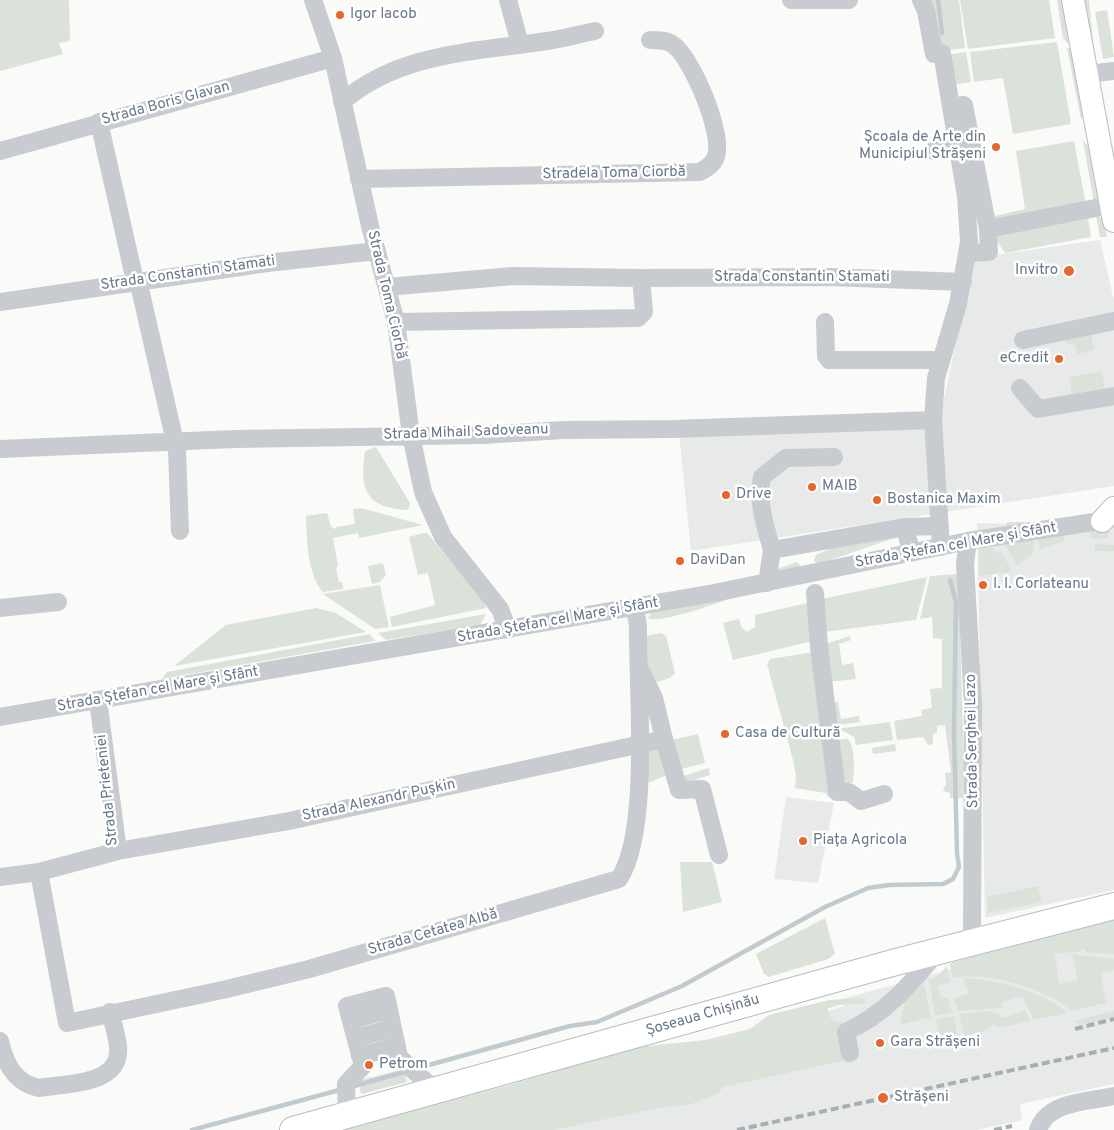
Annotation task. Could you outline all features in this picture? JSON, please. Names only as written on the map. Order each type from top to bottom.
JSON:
[{"type":"highway","name":"Șoseaua Chișinău","points":[[293,1130],[346,1099],[428,1083],[1114,906]]},
{"type":"main road","points":[[1073,0],[1113,213]]},
{"type":"street","name":"Strada Toma Ciorbă","points":[[313,0],[333,58],[359,180],[396,322],[416,467],[430,512],[443,537],[500,609],[508,630]]},
{"type":"street","points":[[508,0],[520,44]]},
{"type":"street","points":[[791,0],[849,0]]},
{"type":"street","points":[[921,0],[926,11],[952,107],[966,196],[968,253],[936,378],[933,420],[940,547]]},
{"type":"street","points":[[342,102],[361,85],[411,64],[475,49],[520,44],[595,31]]},
{"type":"street","name":"Stradela Toma Ciorbă","points":[[359,180],[700,172],[710,166],[716,156],[716,133],[709,106],[680,52],[673,44],[650,40]]},
{"type":"street","name":"Strada Boris Glavan","points":[[0,151],[333,58]]},
{"type":"street","points":[[1087,74],[1114,71]]},
{"type":"street","points":[[952,107],[964,105],[988,229],[989,252],[968,253]]},
{"type":"street","points":[[99,122],[177,442],[180,531]]},
{"type":"street","points":[[934,151],[957,148]]},
{"type":"street","points":[[988,229],[1113,213]]},
{"type":"street","name":"Strada Constantin Stamati","points":[[0,302],[137,280],[377,251]]},
{"type":"street","name":"Strada Constantin Stamati","points":[[387,287],[513,276],[878,278],[962,282]]},
{"type":"street","points":[[396,322],[638,318],[644,312],[641,278]]},
{"type":"street","points":[[1023,340],[1114,321]]},
{"type":"street","points":[[825,322],[826,356],[829,360],[941,360]]},
{"type":"street","points":[[1020,388],[1038,409],[1114,396]]},
{"type":"street","name":"Strada Mihail Sadoveanu","points":[[0,450],[177,442],[411,435],[482,435],[564,430],[673,429],[933,420]]},
{"type":"street","points":[[767,583],[772,550],[761,514],[760,488],[762,477],[786,458],[834,457]]},
{"type":"street","name":"Strada Ștefan cel Mare și Sfânt","points":[[0,717],[508,630],[767,583],[968,541],[1110,516]]},
{"type":"street","points":[[772,550],[904,527],[939,526]]},
{"type":"street","points":[[904,527],[912,552]]},
{"type":"street","name":"Strada Serghei Lazo","points":[[968,541],[965,564],[973,704],[972,942]]},
{"type":"street","points":[[815,593],[819,643],[837,792],[849,792],[862,801],[884,794]]},
{"type":"street","points":[[0,608],[58,602]]},
{"type":"street","points":[[635,607],[638,626],[637,664],[640,743]]},
{"type":"street","points":[[637,664],[654,698],[679,790],[702,789],[719,855]]},
{"type":"street","name":"Strada Prieteniei","points":[[0,877],[39,872],[118,851],[98,700]]},
{"type":"street","name":"Strada Alexandr Pușkin","points":[[118,851],[289,821],[664,739]]},
{"type":"street","name":"Strada Cetatea Albă","points":[[39,872],[67,1022],[227,989],[309,969],[619,879],[628,860],[638,817],[640,743]]},
{"type":"street","points":[[850,1053],[846,1032],[861,1025],[898,997],[938,951]]},
{"type":"street","points":[[346,1099],[357,1043],[347,1006],[386,996],[396,1038],[428,1083]]},
{"type":"street","points":[[0,1041],[8,1066],[23,1083],[39,1088],[97,1078],[113,1068],[117,1062],[118,1046],[110,1012]]},
{"type":"street","points":[[357,1043],[396,1038]]},
{"type":"street","points":[[357,1043],[396,1038]]},
{"type":"street","points":[[1038,1130],[1046,1114],[1056,1108],[1114,1096]]},
{"type":"shaded area","points":[[0,0],[69,0],[70,41],[59,43],[63,54],[0,71]]},
{"type":"shaded area","points":[[927,0],[959,0],[965,48],[949,50],[939,48]]},
{"type":"shaded area","points":[[960,0],[1049,0],[1055,38],[968,49]]},
{"type":"shaded area","points":[[1057,0],[1065,0],[1073,45],[1068,44],[1063,38]]},
{"type":"shaded area","points":[[1084,0],[1089,0],[1093,42],[1092,42]]},
{"type":"shaded area","points":[[1107,10],[1114,57],[1103,59],[1095,12]]},
{"type":"shaded area","points":[[1057,42],[1071,124],[1013,134],[1003,78],[974,82],[970,52]]},
{"type":"shaded area","points":[[1067,48],[1071,48],[1085,117],[1081,119]]},
{"type":"shaded area","points":[[966,52],[971,82],[951,85],[947,55]]},
{"type":"shaded area","points":[[1074,141],[1086,205],[995,219],[995,216],[1025,209],[1016,151]]},
{"type":"shaded area","points":[[1083,141],[1092,149],[1101,195],[1094,203]]},
{"type":"shaded area","points":[[1096,215],[1104,220],[1106,237],[1100,237]]},
{"type":"shaded area","points":[[1088,217],[1091,237],[1005,253],[996,240],[997,236]]},
{"type":"shaded area","points":[[1100,240],[1114,301],[1114,486],[691,551],[679,434],[939,423],[973,258]]},
{"type":"shaded area","points":[[1091,334],[1094,350],[1077,354],[1075,345],[1067,344],[1066,339]]},
{"type":"shaded area","points":[[1102,371],[1105,388],[1072,394],[1069,377]]},
{"type":"shaded area","points":[[376,447],[410,503],[408,510],[383,505],[374,501],[368,494],[363,476],[365,451]]},
{"type":"shaded area","points":[[361,508],[423,525],[359,538],[358,533],[333,538],[338,566],[336,568],[339,582],[342,582],[343,589],[323,592],[318,585],[311,566],[306,516],[327,513],[331,527],[336,529],[336,527],[355,524],[353,509]]},
{"type":"shaded area","points":[[931,521],[933,536],[931,534],[912,534],[818,564],[814,561],[816,555],[844,544],[872,535]]},
{"type":"shaded area","points":[[1007,522],[1030,522],[1034,527],[1033,554],[1017,565],[1003,542]]},
{"type":"shaded area","points":[[977,523],[1114,527],[1114,890],[985,918]]},
{"type":"shaded area","points":[[1062,523],[1064,541],[1039,549],[1038,530]]},
{"type":"shaded area","points":[[1109,523],[1108,538],[1091,539],[1090,524]]},
{"type":"shaded area","points":[[427,533],[482,598],[486,608],[392,627],[390,617],[435,605],[428,573],[418,575],[409,537]]},
{"type":"shaded area","points":[[1095,544],[1114,545],[1114,551],[1095,551]]},
{"type":"shaded area","points":[[985,546],[993,548],[997,554],[1000,551],[1011,568],[1008,572],[979,576],[979,548]]},
{"type":"shaded area","points":[[797,562],[802,568],[724,601],[676,616],[658,619],[648,618],[652,612]]},
{"type":"shaded area","points":[[383,563],[386,575],[380,582],[372,584],[368,566]]},
{"type":"shaded area","points":[[958,574],[964,760],[963,798],[950,798],[950,793],[943,791],[946,784],[945,773],[951,772],[945,725],[937,726],[937,733],[933,734],[933,744],[928,745],[923,737],[897,740],[894,721],[922,716],[921,710],[932,708],[930,689],[942,688],[942,639],[933,638],[932,617],[920,619],[930,576]]},
{"type":"shaded area","points":[[927,577],[916,620],[824,632],[817,600]]},
{"type":"shaded area","points":[[380,585],[389,627],[375,629],[323,594]]},
{"type":"shaded area","points":[[807,603],[813,641],[733,660],[723,623],[739,619],[741,627],[747,632],[755,627],[755,615]]},
{"type":"shaded area","points":[[316,608],[336,613],[366,632],[174,666],[226,625]]},
{"type":"shaded area","points":[[486,614],[480,625],[386,640],[378,633]]},
{"type":"shaded area","points":[[661,633],[666,636],[675,673],[670,678],[654,683],[644,663],[645,636]]},
{"type":"shaded area","points":[[370,634],[375,641],[162,679],[167,672]]},
{"type":"shaded area","points":[[850,636],[851,640],[839,644],[842,665],[853,663],[856,679],[827,682],[825,644]]},
{"type":"shaded area","points":[[813,652],[829,774],[829,799],[826,793],[795,788],[796,775],[793,760],[767,664],[770,659]]},
{"type":"shaded area","points":[[838,702],[841,719],[859,716],[860,722],[832,726],[829,704]]},
{"type":"shaded area","points":[[890,722],[893,740],[856,745],[854,737],[843,731],[836,732],[836,729]]},
{"type":"shaded area","points":[[698,734],[705,763],[678,770],[672,740]]},
{"type":"shaded area","points":[[848,739],[851,743],[853,754],[853,782],[849,783],[849,788],[839,788],[834,740]]},
{"type":"shaded area","points":[[658,744],[669,774],[648,783],[645,780],[647,747]]},
{"type":"shaded area","points":[[895,744],[896,751],[873,754],[872,748]]},
{"type":"shaded area","points":[[709,768],[710,775],[681,784],[680,777]]},
{"type":"shaded area","name":"Piața Agricola","points":[[786,797],[834,803],[818,883],[774,879]]},
{"type":"shaded area","points":[[680,862],[712,862],[722,902],[683,912]]},
{"type":"shaded area","points":[[1038,886],[1042,902],[988,913],[987,897]]},
{"type":"shaded area","points":[[825,918],[835,954],[828,959],[769,977],[764,974],[756,954]]},
{"type":"shaded area","points":[[1114,919],[1114,954],[1085,952],[1085,949],[1080,950],[1081,952],[1055,953],[1059,984],[1078,980],[1072,954],[1114,959],[1114,970],[1101,973],[1106,1003],[1071,1011],[1048,996],[1016,984],[982,977],[954,978],[949,965],[953,962]]},
{"type":"shaded area","points":[[1114,925],[1114,1084],[1020,1104],[1022,1120],[977,1130],[408,1130],[620,1074],[844,1006],[842,999]]},
{"type":"shaded area","points":[[947,966],[951,982],[937,986],[941,999],[948,998],[952,1012],[935,1016],[929,980],[937,977]]},
{"type":"shaded area","points":[[963,978],[1003,984],[1033,993],[1067,1013],[1033,1020],[1023,996],[1002,1002],[1002,1008],[958,1011],[954,998],[969,994]]},
{"type":"shaded area","points":[[924,984],[931,1017],[900,1025],[905,1001]]},
{"type":"shaded area","points":[[864,999],[866,1003],[838,1005],[827,1009],[832,1020],[842,1023],[843,1035],[855,1058],[723,1087],[717,1094],[689,1105],[663,1107],[554,1130],[335,1130],[509,1085],[637,1047],[706,1040],[750,1029],[769,1015],[829,1000]]},
{"type":"shaded area","points":[[986,1011],[999,1014],[1001,1018],[1026,1011],[1030,1021],[999,1028],[994,1024],[987,1030],[964,1036],[959,1014]]},
{"type":"shaded area","points":[[1114,1011],[1114,1017],[1079,1025],[1074,1021]]},
{"type":"shaded area","points":[[954,1016],[958,1037],[941,1041],[936,1020]]},
{"type":"shaded area","points":[[404,1069],[407,1082],[362,1094],[360,1091],[361,1080]]},
{"type":"waterway","points":[[938,0],[942,33]]},
{"type":"waterway","points":[[418,1068],[570,1026],[597,1022],[682,986],[825,907],[868,888],[889,885],[943,884],[953,879],[959,867],[954,731],[956,602],[950,580]]},
{"type":"waterway","points":[[351,1087],[408,1071]]},
{"type":"waterway","points":[[192,1130],[343,1089]]},
{"type":"railway","points":[[1075,1029],[1114,1019]]},
{"type":"railway","points":[[737,1130],[1114,1048]]},
{"type":"railway","points":[[994,1130],[1012,1126]]},
{"type":"place","name":"Igor Iacob","points":[[340,15]]},
{"type":"place","name":"Școala de Arte din Municipiul Strășeni","points":[[996,147]]},
{"type":"place","name":"Invitro","points":[[1069,271]]},
{"type":"place","name":"eCredit","points":[[1059,359]]},
{"type":"place","name":"MAIB","points":[[812,487]]},
{"type":"place","name":"Drive","points":[[726,495]]},
{"type":"place","name":"Bostanica Maxim","points":[[877,500]]},
{"type":"place","name":"DaviDan","points":[[680,561]]},
{"type":"place","name":"I. I. Corlateanu","points":[[983,585]]},
{"type":"place","name":"Casa de Cultură","points":[[725,734]]},
{"type":"place","name":"Piața Agricola","points":[[803,841]]},
{"type":"place","name":"Gara Strășeni","points":[[880,1043]]},
{"type":"place","name":"Petrom","points":[[369,1065]]},
{"type":"place","name":"Strășeni","points":[[883,1098]]}]
